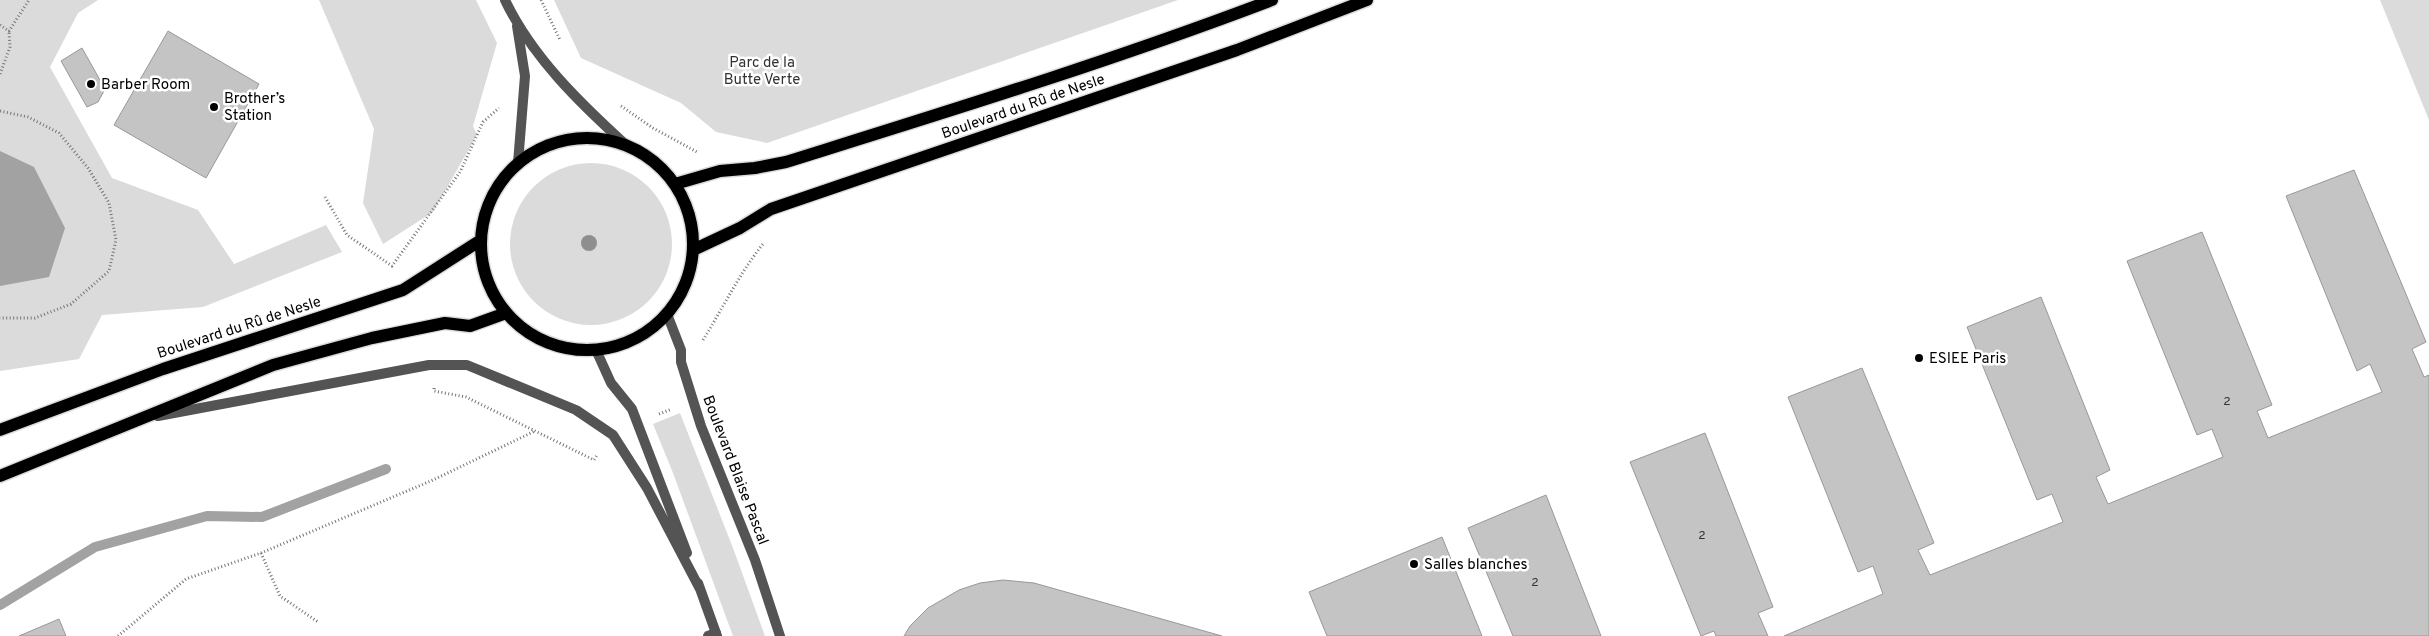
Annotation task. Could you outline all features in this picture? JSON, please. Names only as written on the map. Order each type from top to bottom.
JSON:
[{"type":"main road","points":[[675,184],[720,171],[755,168],[795,160],[1056,77],[1182,34],[1272,0]]},
{"type":"main road","name":"Boulevard du Rû de Nesle","points":[[693,250],[740,228],[772,209],[1237,50],[1367,0]]},
{"type":"main road","points":[[577,138],[602,138],[626,145],[651,159],[675,184],[688,212],[693,250],[687,281],[667,314],[637,338],[610,348],[596,350],[569,349],[533,336],[506,313],[498,302],[486,277],[480,240],[488,206],[496,189],[518,163],[544,146],[577,138]]},
{"type":"main road","name":"Boulevard du Rû de Nesle","points":[[0,430],[162,369],[403,290],[480,240]]},
{"type":"main road","points":[[0,476],[273,365],[372,338],[445,324],[470,326],[506,313]]},
{"type":"street","points":[[505,0],[517,26],[581,103],[626,145]]},
{"type":"street","points":[[517,26],[525,76],[518,163]]},
{"type":"street","name":"Boulevard Blaise Pascal","points":[[667,314],[681,350],[681,362],[701,426],[755,560],[780,636]]},
{"type":"street","points":[[596,350],[611,383],[632,410],[638,423],[700,589],[713,635]]},
{"type":"street","points":[[135,421],[429,365],[467,365],[576,410],[613,435],[647,488],[700,589]]},
{"type":"path","points":[[0,74],[10,47],[9,31],[29,0]]},
{"type":"path","points":[[0,24],[9,31]]},
{"type":"path","points":[[325,197],[347,235],[392,266],[460,172],[483,122],[524,85]]},
{"type":"path","points":[[0,111],[28,117],[59,133],[88,168],[109,203],[116,240],[109,271],[71,304],[35,318],[0,318]]},
{"type":"path","points":[[118,636],[186,579],[260,553],[433,480],[535,431]]},
{"type":"path","points":[[260,553],[280,596],[318,622]]},
{"type":"green space","points":[[0,0],[98,0],[78,13],[50,67],[112,178],[198,210],[234,264],[326,225],[342,252],[203,307],[102,315],[79,359],[0,371]]},
{"type":"green space","points":[[319,0],[476,0],[497,43],[473,126],[477,135],[433,212],[383,244],[363,203],[374,129]]},
{"type":"green space","name":"Parc de la Butte Verte","points":[[554,0],[1178,0],[767,143],[716,132],[681,103],[581,58]]},
{"type":"green space","points":[[2380,0],[2429,0],[2429,120]]},
{"type":"green space","points":[[591,163],[607,165],[622,170],[636,177],[648,187],[658,199],[665,213],[670,228],[672,244],[670,260],[665,275],[658,289],[648,301],[636,311],[622,318],[607,323],[591,325],[575,323],[560,318],[546,311],[534,301],[524,289],[517,275],[512,260],[510,244],[512,228],[517,213],[524,199],[534,187],[546,177],[560,170],[575,165]]},
{"type":"green space","points":[[680,413],[765,636],[733,636],[653,424]]},
{"type":"shaded area","points":[[0,151],[34,167],[65,228],[49,277],[0,286]]},
{"type":"building","points":[[168,31],[259,84],[206,178],[114,125]]},
{"type":"building","points":[[82,48],[105,89],[98,102],[87,107],[61,61]]},
{"type":"building","points":[[2354,170],[2426,342],[2412,349],[2424,377],[2429,375],[2429,636],[1784,636],[1883,594],[1873,566],[1858,572],[1788,397],[1862,368],[1934,543],[1918,550],[1930,575],[2063,522],[2052,494],[2037,500],[1967,327],[2041,297],[2110,470],[2096,477],[2108,504],[2223,457],[2212,429],[2197,435],[2127,261],[2202,232],[2272,405],[2257,411],[2268,438],[2382,392],[2370,364],[2357,371],[2286,196]]},
{"type":"building","points":[[1705,433],[1773,607],[1758,613],[1768,636],[1716,636],[1714,631],[1701,636],[1630,462]]},
{"type":"building","points":[[1546,495],[1601,636],[1513,636],[1468,528]]},
{"type":"building","name":"Salles blanches","points":[[1442,537],[1482,636],[1327,636],[1309,592]]},
{"type":"building","points":[[1003,580],[1034,583],[1222,636],[904,636],[910,626],[928,608],[959,590],[980,583]]},
{"type":"building","points":[[59,619],[66,636],[19,636]]},
{"type":"waterway","points":[[0,605],[95,547],[207,516],[262,517],[386,469]]},
{"type":"place","name":"Barber Room","points":[[91,84]]},
{"type":"place","name":"Brother’s Station","points":[[214,107]]},
{"type":"place","name":"ESIEE Paris","points":[[1919,358]]},
{"type":"place","name":"Salles blanches","points":[[1414,564]]}]
